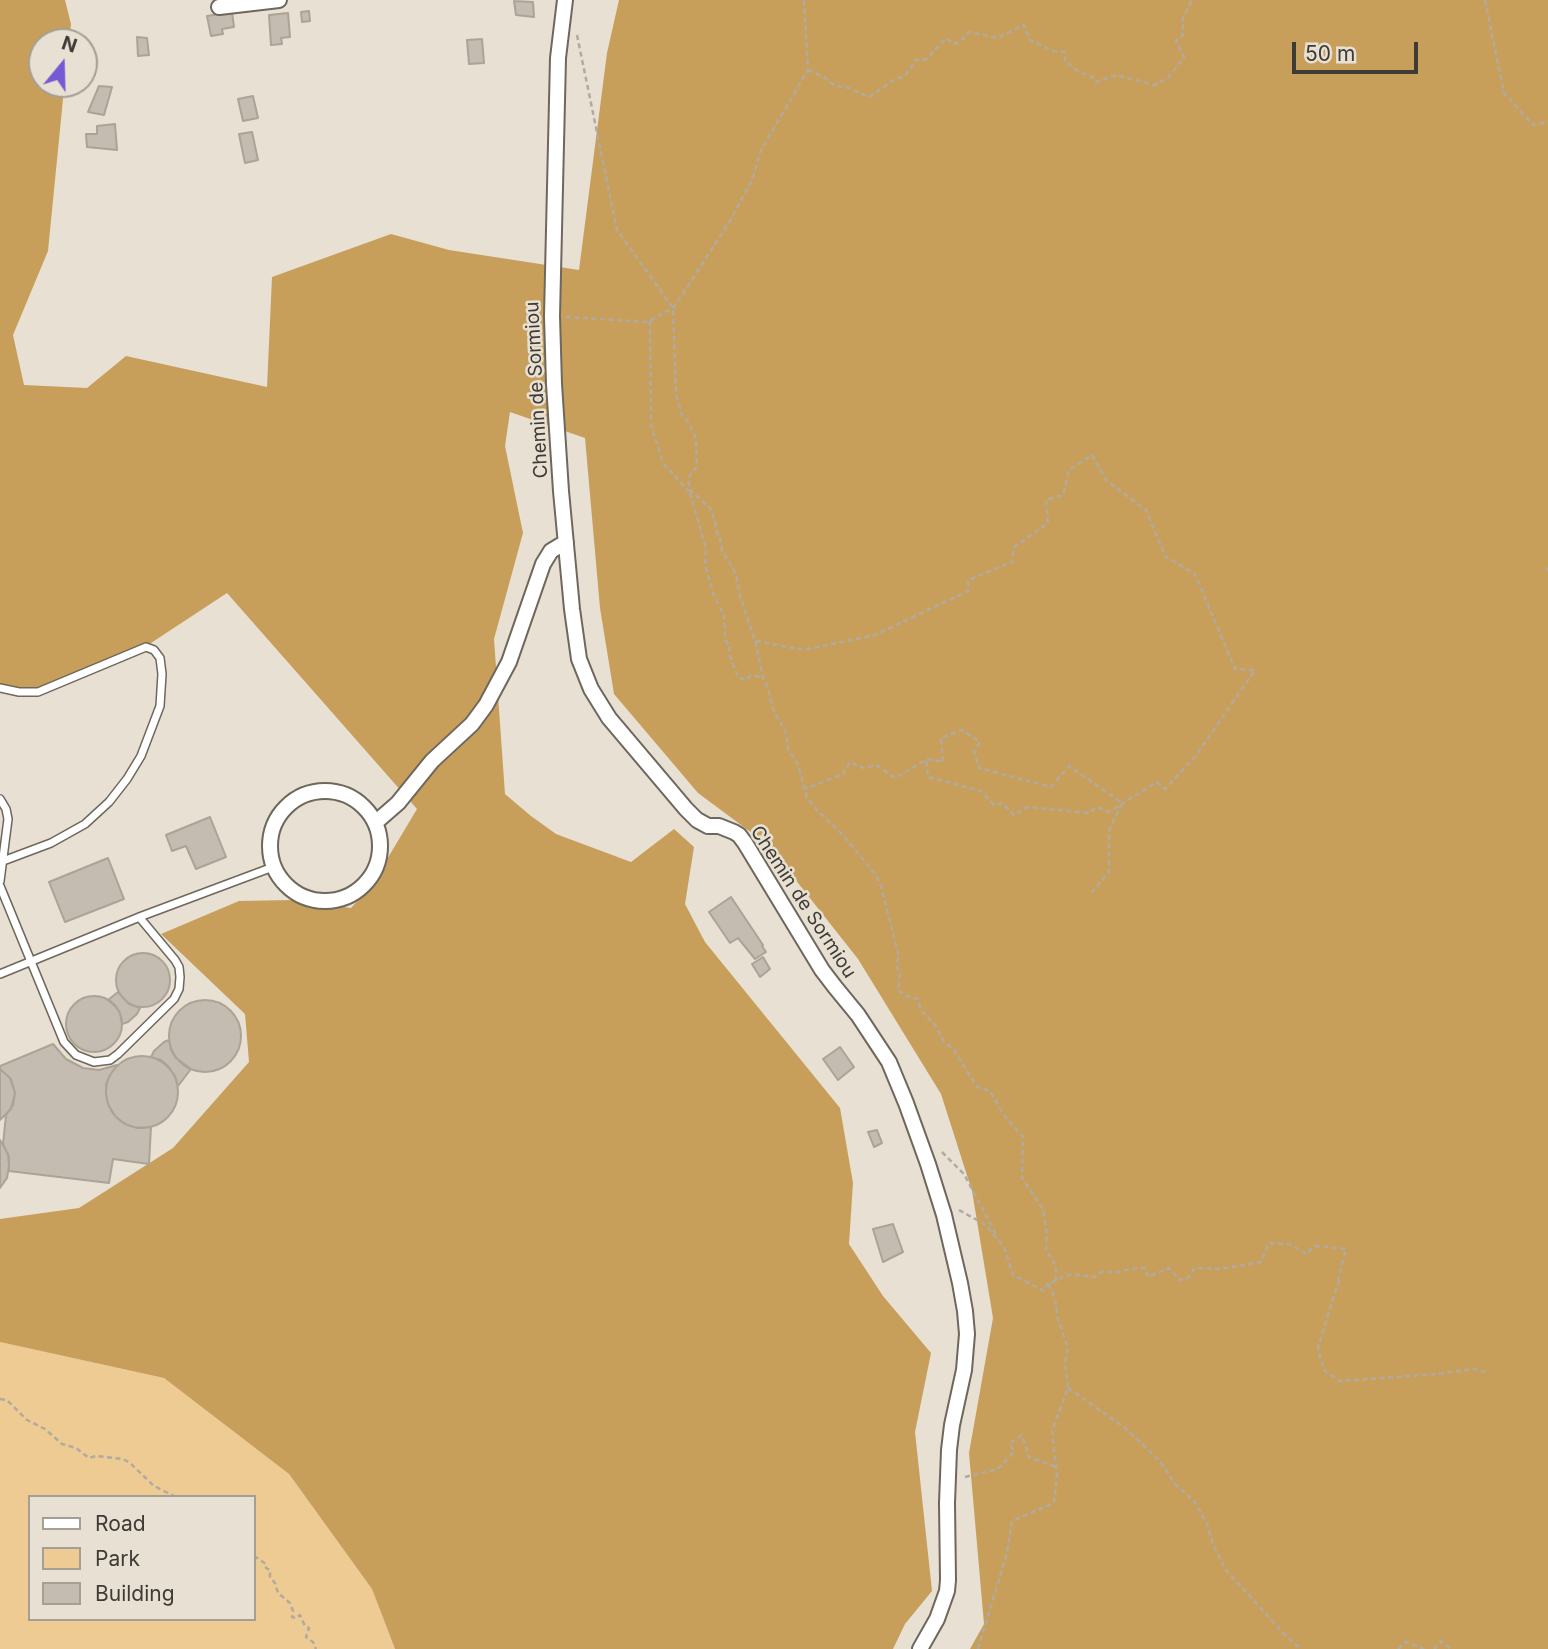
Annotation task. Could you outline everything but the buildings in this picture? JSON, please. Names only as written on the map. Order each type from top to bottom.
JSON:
[{"type":"street","points":[[219,7],[279,0]]},
{"type":"street","name":"Chemin de Sormiou","points":[[565,0],[558,58],[552,316],[554,384],[566,542],[579,659],[598,701],[631,745],[697,820],[708,826],[729,829],[746,843],[822,970],[858,1014],[888,1062],[906,1102],[944,1215],[965,1311],[967,1343],[949,1450],[947,1591],[937,1619],[920,1649]]},
{"type":"street","points":[[375,823],[398,803],[432,761],[461,734],[486,705],[509,662],[543,564],[551,551],[566,542]]},
{"type":"street","points":[[316,791],[344,794],[357,801],[375,823],[379,854],[375,869],[366,883],[354,893],[323,901],[308,898],[293,891],[282,881],[274,867],[270,853],[273,825],[280,813],[302,795],[316,791]]},
{"type":"lane","points":[[0,688],[38,692],[146,648],[154,650],[160,659],[160,706],[141,755],[127,779],[94,818],[73,832],[3,861]]},
{"type":"lane","points":[[0,799],[8,819],[0,881]]},
{"type":"lane","points":[[0,974],[274,867]]},
{"type":"lane","points":[[0,886],[64,1042],[76,1055],[94,1062],[110,1060],[118,1054],[174,999],[179,989],[180,977],[175,960],[140,918]]},
{"type":"path","points":[[552,316],[648,322],[673,308],[731,219],[752,180],[761,150],[808,70],[804,0]]},
{"type":"path","points":[[808,70],[824,77],[835,86],[846,87],[869,97],[895,79],[905,76],[916,60],[927,59],[946,38],[954,44],[969,32],[997,38],[1024,25],[1030,40],[1053,51],[1065,52],[1065,61],[1094,78],[1096,82],[1116,75],[1155,85],[1169,77],[1184,57],[1177,41],[1183,35],[1183,19],[1192,0]]},
{"type":"path","points":[[1485,0],[1504,93],[1533,125],[1548,122]]},
{"type":"path","points":[[575,27],[617,230],[673,308],[676,394],[682,415],[689,422],[696,439],[697,466],[688,478],[689,491],[706,548],[705,565],[714,596],[724,615],[725,640],[730,646],[729,653],[738,677],[745,680],[756,676],[763,678]]},
{"type":"path","points":[[650,321],[651,425],[663,463],[689,491],[710,508],[722,550],[736,574],[763,678],[775,714],[786,732],[789,749],[798,764],[807,798],[876,875],[881,886],[899,957],[896,964],[900,975],[898,990],[906,996],[918,999],[921,1010],[944,1042],[954,1050],[977,1087],[990,1091],[1004,1115],[1023,1138],[1022,1178],[1043,1209],[1047,1234],[1046,1250],[1056,1266],[1056,1281]]},
{"type":"path","points":[[755,640],[804,650],[875,635],[968,591],[968,580],[1012,562],[1014,547],[1048,523],[1046,500],[1063,495],[1069,470],[1092,455],[1107,481],[1146,510],[1165,556],[1195,574],[1235,669],[1255,670],[1195,757],[1165,789],[1157,782],[1109,812],[1097,807],[1089,813],[1027,807],[1014,815],[1002,803],[995,805],[981,791],[928,777],[926,760],[895,778],[876,765],[864,768],[850,762],[843,774],[805,789]]},
{"type":"path","points":[[927,760],[943,762],[941,738],[962,730],[980,742],[974,751],[979,768],[1051,787],[1069,766],[1122,803]]},
{"type":"path","points":[[1092,892],[1109,872],[1109,831],[1122,803]]},
{"type":"path","points":[[936,1147],[964,1174],[1000,1242]]},
{"type":"path","points":[[938,1198],[986,1225],[1004,1247],[1013,1275],[1044,1291],[1048,1283],[1065,1275],[1094,1278],[1101,1272],[1130,1269],[1145,1268],[1148,1277],[1169,1268],[1180,1280],[1187,1279],[1195,1268],[1220,1269],[1261,1262],[1269,1243],[1289,1244],[1307,1254],[1315,1246],[1346,1249],[1318,1347],[1325,1371],[1340,1381],[1473,1369],[1485,1372]]},
{"type":"path","points":[[978,1649],[1007,1553],[1012,1521],[1054,1503],[1057,1475],[1052,1431],[1069,1388],[1065,1363],[1068,1348],[1048,1283]]},
{"type":"path","points":[[1069,1388],[1124,1427],[1159,1460],[1175,1484],[1195,1502],[1208,1524],[1213,1544],[1225,1569],[1284,1635],[1301,1649]]},
{"type":"path","points":[[0,1399],[7,1400],[27,1420],[45,1429],[62,1444],[76,1448],[89,1458],[96,1456],[130,1462],[154,1486],[172,1495]]},
{"type":"path","points":[[962,1477],[998,1469],[1014,1452],[1010,1443],[1022,1435],[1029,1457],[1056,1467]]},
{"type":"path","points":[[256,1557],[266,1564],[278,1592],[290,1603],[292,1617],[300,1615],[305,1626],[309,1628],[306,1637],[313,1642],[316,1649]]},
{"type":"path","points":[[1434,1649],[1441,1641],[1451,1649]]},
{"type":"path","points":[[1398,1649],[1406,1642],[1424,1649]]},
{"type":"green space","points":[[0,1342],[164,1378],[289,1474],[372,1589],[395,1649],[0,1649]]},
{"type":"shaded area","points":[[0,0],[65,0],[71,24],[71,28],[28,28],[28,98],[64,98],[48,251],[13,335],[24,385],[87,388],[126,356],[267,387],[272,277],[391,234],[449,250],[579,270],[607,53],[619,0],[1548,0],[1548,1649],[970,1649],[984,1624],[969,1453],[993,1318],[972,1191],[941,1094],[858,959],[768,845],[698,793],[614,694],[600,608],[585,438],[510,412],[505,446],[523,533],[494,639],[505,794],[556,834],[631,862],[674,829],[694,847],[685,904],[705,942],[840,1108],[853,1183],[849,1244],[883,1296],[931,1353],[915,1432],[932,1591],[905,1624],[893,1649],[395,1649],[372,1589],[289,1474],[164,1378],[0,1342],[0,1219],[79,1208],[173,1148],[249,1062],[245,1014],[161,934],[239,901],[292,900],[351,908],[371,886],[417,809],[227,593],[151,643],[26,693],[0,684]]}]
